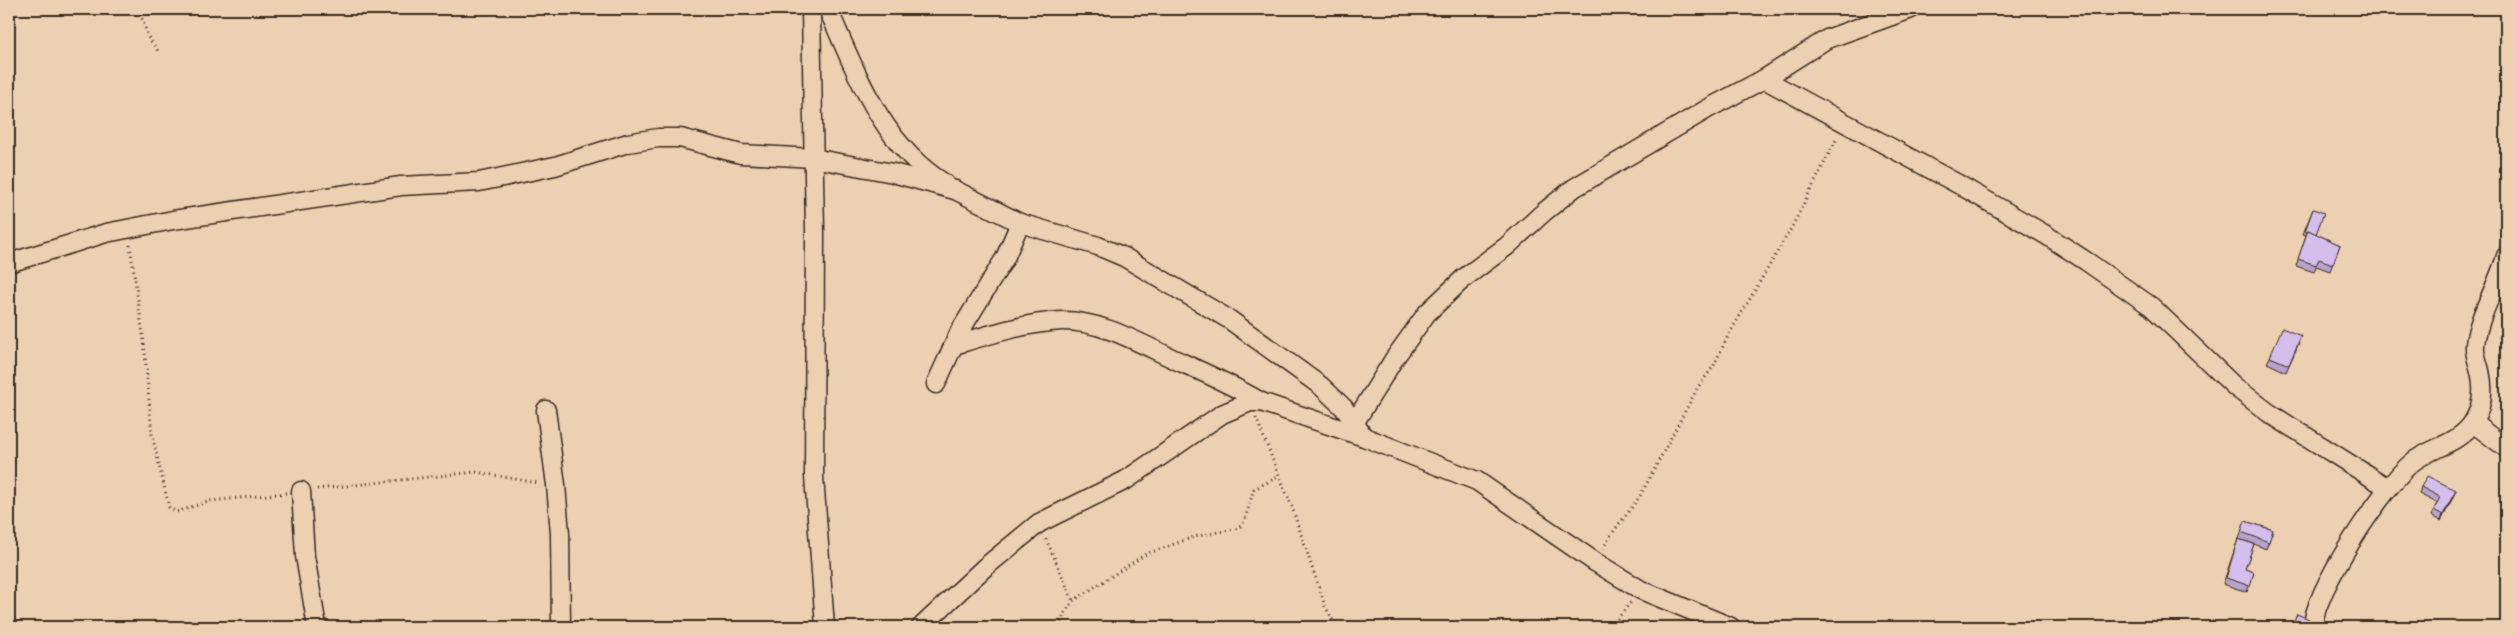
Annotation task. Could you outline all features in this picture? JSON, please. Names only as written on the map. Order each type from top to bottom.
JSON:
[{"type":"street","points":[[811,9],[814,476],[826,627]]},
{"type":"street","points":[[828,9],[870,102],[907,153],[935,177],[1020,223],[1098,246],[1152,273],[1230,320],[1321,386],[1344,408],[1360,430]]},
{"type":"street","points":[[1360,430],[1394,358],[1427,314],[1464,278],[1507,246],[1574,188],[1709,108],[1764,79],[1827,39],[1911,9]]},
{"type":"street","points":[[1764,79],[1958,184],[2046,235],[2086,261],[2152,307],[2234,386],[2269,413],[2388,488]]},
{"type":"street","points":[[9,264],[127,228],[346,193],[401,186],[479,182],[513,176],[628,143],[658,138],[680,138],[741,154],[813,158],[893,173],[956,190]]},
{"type":"street","points":[[936,384],[972,309],[1005,258],[1020,223]]},
{"type":"street","points":[[2313,627],[2316,614],[2331,579],[2352,540],[2388,488],[2414,461],[2462,434],[2473,423],[2479,411],[2483,393],[2474,348],[2476,334],[2500,278],[2506,256]]},
{"type":"street","points":[[954,345],[1032,325],[1062,321],[1083,323],[1114,332],[1234,386],[1255,402],[1360,430],[1477,481],[1596,562],[1641,590],[1731,627]]},
{"type":"street","points":[[921,627],[956,593],[1039,523],[1126,480],[1222,414],[1255,402]]},
{"type":"street","points":[[546,410],[556,485],[560,534],[561,627]]},
{"type":"street","points":[[2473,423],[2506,448]]},
{"type":"street","points":[[301,492],[305,556],[316,627]]},
{"type":"path","points":[[140,9],[148,37],[158,51]]},
{"type":"path","points":[[1596,562],[1612,530],[1630,511],[1640,496],[1698,387],[1713,367],[1728,336],[1776,257],[1844,123]]},
{"type":"path","points":[[127,228],[144,342],[152,435],[170,508],[176,512],[211,501],[476,472],[556,485]]},
{"type":"path","points":[[1255,402],[1325,606],[1337,627]]},
{"type":"path","points":[[1059,627],[1064,614],[1073,601],[1146,554],[1194,537],[1239,528],[1244,522],[1254,489],[1280,476]]},
{"type":"path","points":[[1039,523],[1073,601]]},
{"type":"path","points":[[1611,627],[1641,590]]},
{"type":"building","points":[[2313,209],[2324,213],[2316,234],[2308,230],[2308,232],[2305,231]]},
{"type":"building","points":[[2308,230],[2340,245],[2333,264],[2319,259],[2316,265],[2298,259]]},
{"type":"building","points":[[2282,328],[2301,336],[2289,365],[2270,357]]},
{"type":"building","points":[[2427,476],[2456,490],[2443,515],[2434,510],[2440,497],[2421,487]]},
{"type":"building","points":[[2245,521],[2273,530],[2269,542],[2241,532]]},
{"type":"building","points":[[2238,539],[2254,544],[2245,569],[2254,572],[2250,586],[2226,578]]},
{"type":"building","points":[[2297,614],[2309,619],[2305,627],[2291,627]]}]
